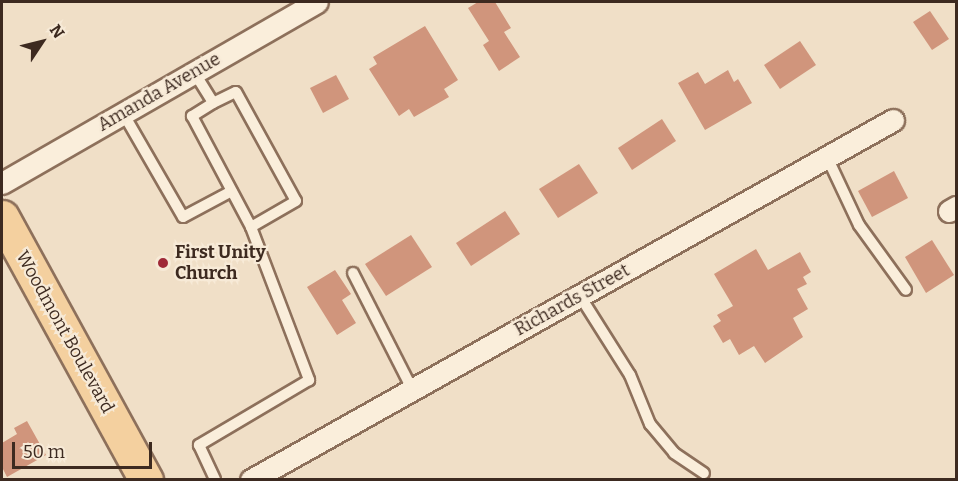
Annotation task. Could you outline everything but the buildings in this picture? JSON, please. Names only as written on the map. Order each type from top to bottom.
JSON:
[{"type":"main road","name":"Woodmont Boulevard","points":[[2,217],[146,480]]},
{"type":"street","name":"Amanda Avenue","points":[[2,183],[317,2]]},
{"type":"street","name":"Richards Street","points":[[251,480],[893,120]]},
{"type":"lane","points":[[194,72],[213,104]]},
{"type":"lane","points":[[215,480],[198,445],[309,380],[251,227],[192,116],[236,92],[296,201],[251,227]]},
{"type":"lane","points":[[123,113],[183,217],[232,191]]},
{"type":"lane","points":[[827,158],[859,225],[906,290]]},
{"type":"lane","points":[[353,273],[412,389]]},
{"type":"lane","points":[[580,296],[630,375],[650,424],[674,453],[704,473]]},
{"type":"place","name":"First Unity Church","points":[[163,263]]}]
